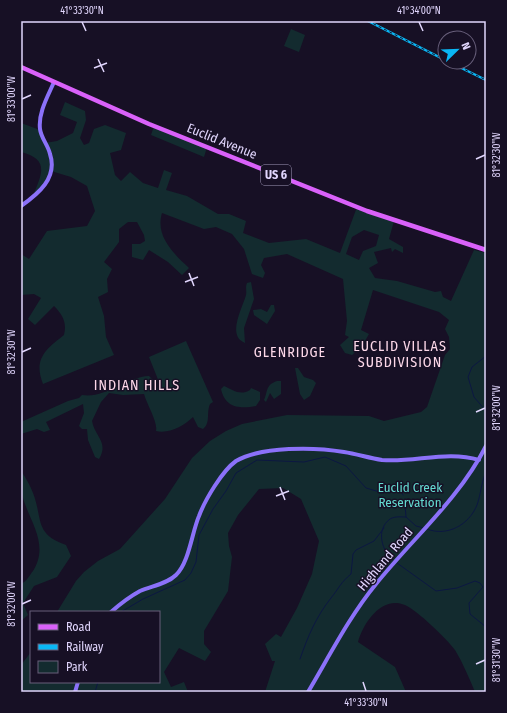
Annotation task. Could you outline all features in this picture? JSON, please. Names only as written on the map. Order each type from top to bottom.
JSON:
[{"type":"main road","name":"Euclid Avenue","points":[[21,67],[149,124],[367,212],[486,250]]},
{"type":"street","points":[[21,206],[39,193],[51,171],[51,154],[42,138],[40,123],[54,82]]},
{"type":"street","name":"Highland Road","points":[[308,692],[357,609],[385,572],[418,536],[466,479],[479,460],[486,446]]},
{"type":"street","points":[[112,611],[131,596],[176,575],[184,563],[199,516],[214,488],[229,468],[236,462],[268,452],[303,448],[320,448],[370,458],[396,461],[452,456],[463,456],[479,460]]},
{"type":"green space","points":[[291,29],[305,35],[299,52],[284,46]]},
{"type":"green space","name":"Euclid Creek Reservation","points":[[65,102],[85,111],[86,120],[80,138],[84,145],[89,143],[94,129],[105,125],[126,133],[121,150],[110,153],[115,175],[121,181],[130,172],[143,183],[158,188],[164,170],[172,173],[166,190],[187,196],[218,214],[229,214],[246,221],[243,233],[269,243],[306,239],[340,253],[357,207],[394,221],[389,239],[403,247],[403,253],[395,249],[392,252],[391,248],[374,252],[378,263],[369,268],[375,278],[397,281],[435,292],[441,291],[443,297],[451,301],[474,250],[486,253],[486,692],[475,692],[455,650],[439,633],[410,608],[397,603],[381,607],[369,619],[358,642],[395,667],[406,692],[265,692],[275,661],[272,661],[265,644],[276,634],[281,637],[297,608],[312,574],[319,541],[301,499],[283,488],[259,489],[238,515],[228,533],[232,557],[228,591],[204,631],[204,644],[211,652],[205,661],[179,648],[164,672],[171,687],[184,682],[188,692],[21,692],[21,665],[30,653],[30,683],[160,683],[160,611],[58,611],[76,581],[84,572],[98,561],[120,549],[165,499],[192,458],[210,441],[226,431],[242,424],[287,415],[369,416],[384,421],[421,412],[427,407],[445,355],[450,349],[449,337],[445,329],[449,320],[439,312],[373,290],[361,330],[369,334],[362,346],[352,355],[345,353],[340,345],[349,337],[345,335],[347,321],[343,279],[287,254],[264,258],[261,265],[265,273],[263,278],[252,274],[244,249],[232,234],[216,227],[204,229],[162,213],[160,221],[163,237],[177,256],[189,268],[182,275],[168,262],[149,250],[143,260],[132,257],[132,244],[140,244],[145,241],[144,235],[137,222],[128,222],[119,229],[119,242],[104,262],[112,269],[107,279],[108,292],[98,297],[104,316],[106,337],[114,355],[43,384],[40,375],[40,368],[43,355],[64,335],[65,323],[62,316],[54,306],[35,325],[28,319],[41,298],[34,294],[21,295],[21,254],[29,259],[47,231],[87,226],[95,211],[87,186],[71,177],[51,171],[38,194],[34,193],[40,179],[41,167],[36,158],[21,152],[21,123],[40,130],[45,143],[57,141],[73,133],[77,122],[60,115]],"holes":[[[364,230],[379,235],[376,246],[363,251],[359,260],[346,254],[352,237]]]},
{"type":"green space","points":[[154,126],[207,147],[204,157],[151,135]]},
{"type":"green space","points":[[251,282],[254,299],[244,328],[245,343],[239,339],[236,328],[246,295],[246,284]]},
{"type":"green space","points":[[271,305],[274,305],[275,311],[267,324],[254,315],[253,310],[261,309],[267,312]]},
{"type":"green space","points":[[186,341],[213,402],[210,404],[208,421],[203,429],[198,427],[193,417],[171,430],[161,432],[156,431],[154,418],[144,394],[123,395],[109,393],[101,402],[92,421],[103,448],[99,459],[95,457],[88,440],[87,429],[82,429],[79,426],[84,413],[83,404],[46,422],[50,430],[44,432],[37,429],[21,434],[21,422],[68,401],[79,398],[82,395],[99,394],[140,377],[149,376],[153,380],[152,389],[161,387],[149,357]]},
{"type":"green space","points":[[295,368],[298,368],[304,377],[313,380],[316,383],[310,396],[304,400],[300,394]]},
{"type":"green space","points":[[277,381],[281,381],[281,394],[274,399],[270,393],[266,402],[264,400],[270,385]]},
{"type":"green space","points":[[224,386],[240,392],[246,392],[251,388],[260,392],[260,400],[256,406],[234,406],[226,400],[223,395],[221,389]]},
{"type":"green space","points":[[21,471],[33,493],[41,525],[44,531],[56,541],[66,545],[71,556],[57,577],[34,586],[23,603],[28,615],[21,621],[21,584],[33,571],[38,561],[39,542],[21,492]]},
{"type":"waterway","points":[[486,356],[472,367],[468,377],[474,397],[486,411]]},
{"type":"waterway","points":[[123,611],[143,599],[185,580],[191,573],[196,562],[199,535],[213,509],[226,491],[236,473],[257,460],[304,462],[325,457],[346,466],[366,488],[383,493],[390,490],[401,491],[403,495]]},
{"type":"waterway","points":[[427,529],[435,531],[450,530],[456,528],[469,518],[477,505],[486,472]]},
{"type":"waterway","points":[[405,505],[406,517]]},
{"type":"waterway","points":[[394,561],[386,552],[382,541],[385,524],[392,518],[406,517],[416,526],[424,528]]},
{"type":"waterway","points":[[300,659],[309,635],[321,612],[342,582],[351,574],[353,554],[356,550],[374,541],[384,528]]},
{"type":"waterway","points":[[397,563],[436,591],[457,588],[475,581],[480,583],[483,587],[469,603],[470,614],[486,627]]},
{"type":"waterway","points":[[95,692],[98,683]]},
{"type":"railway","points":[[368,21],[437,56]]},
{"type":"railway","points":[[465,70],[486,80]]},
{"type":"district","name":"GLENRIDGE","points":[[290,352]]},
{"type":"district","name":"EUCLID VILLAS SUBDIVISION","points":[[400,354]]},
{"type":"district","name":"INDIAN HILLS","points":[[137,385]]}]
